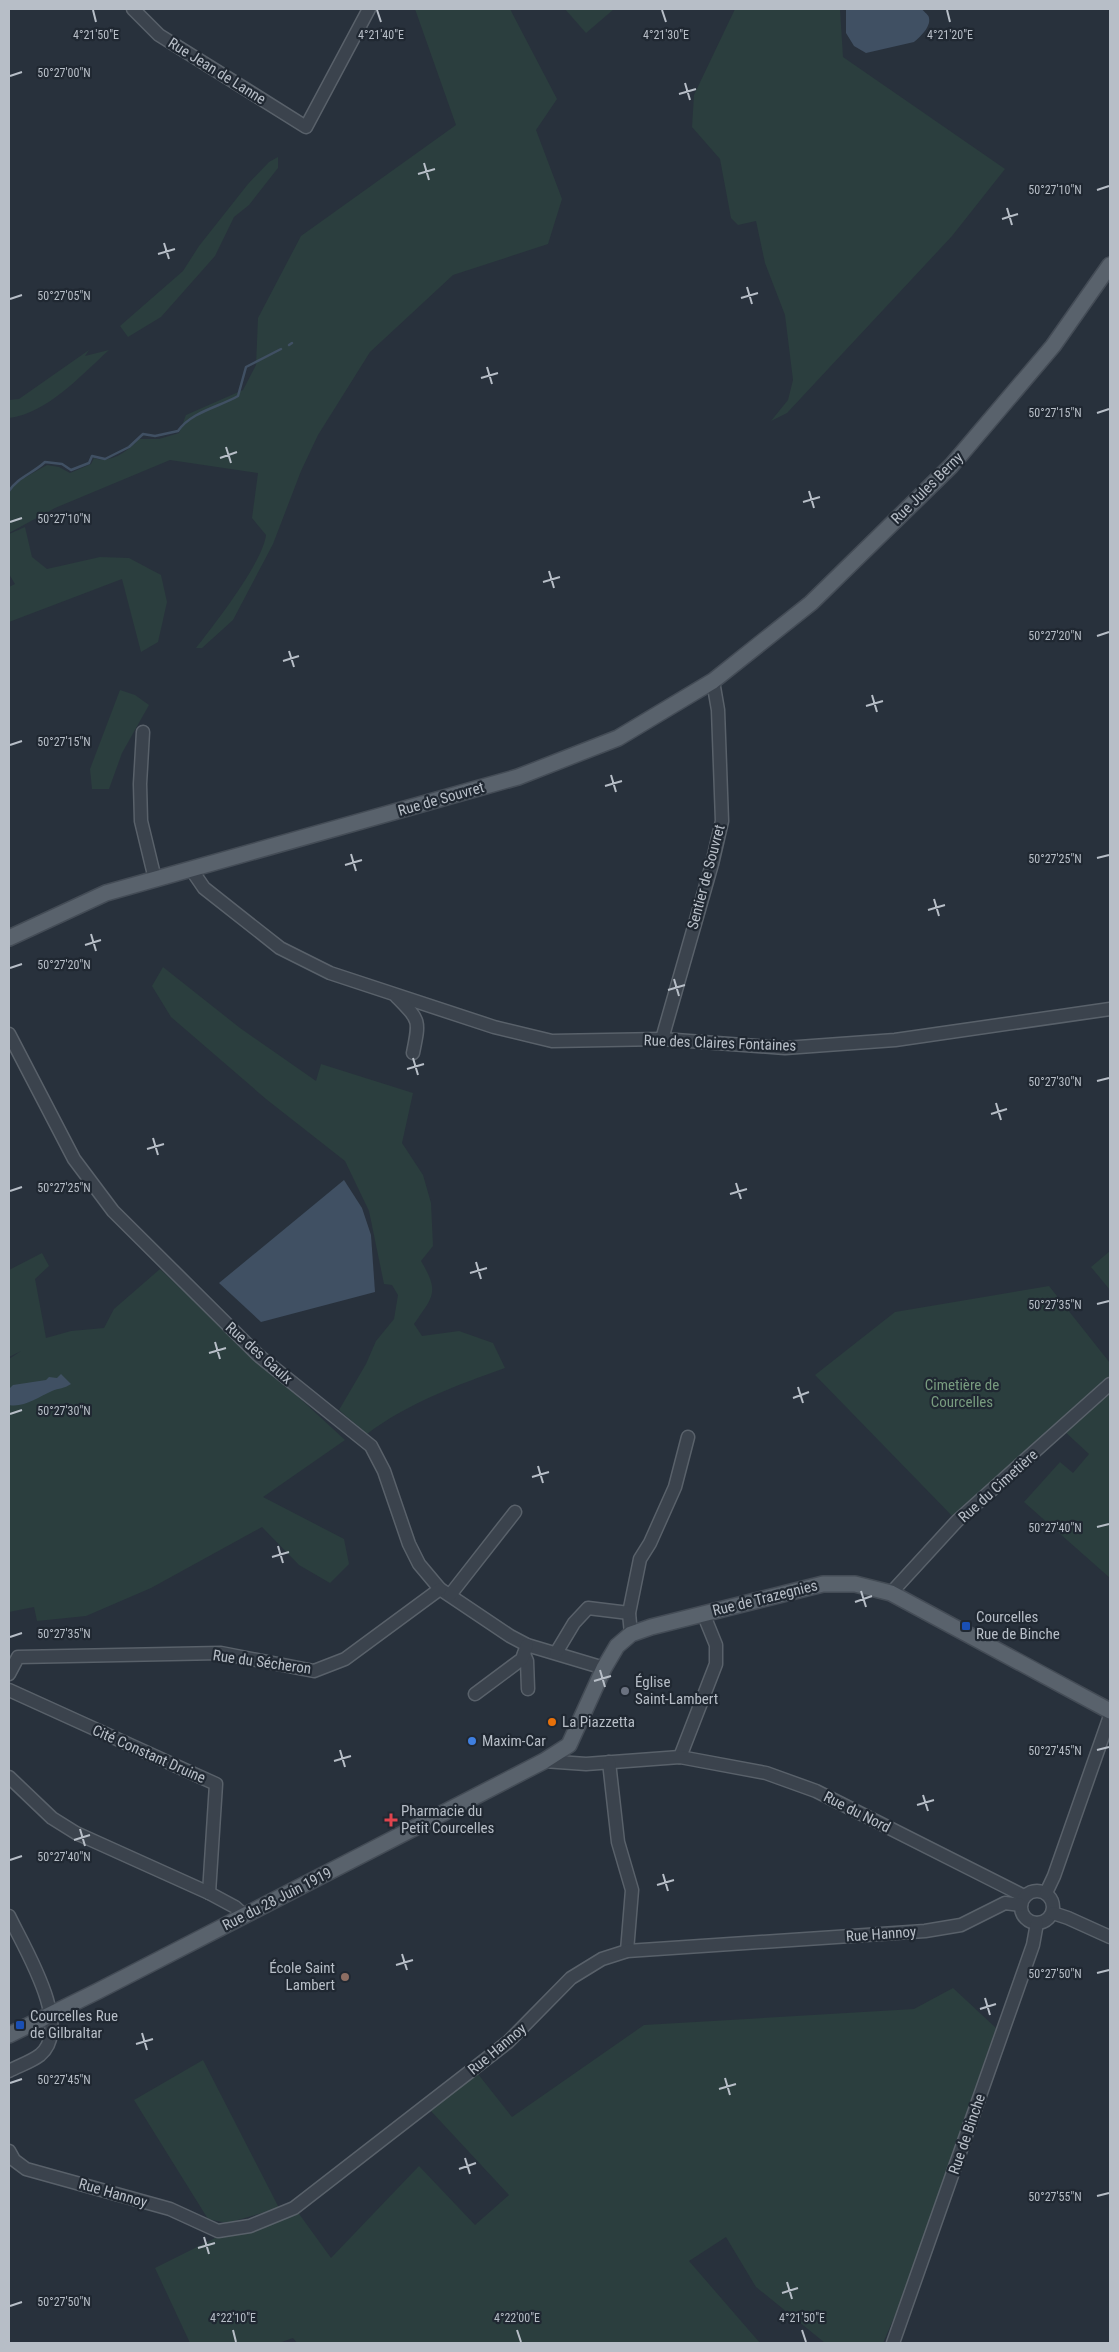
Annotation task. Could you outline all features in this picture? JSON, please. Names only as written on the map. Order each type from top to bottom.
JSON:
[{"type":"main road","name":"Rue Jules Berny","points":[[713,681],[811,604],[951,466],[1053,346],[1110,265]]},
{"type":"main road","name":"Rue de Souvret","points":[[9,938],[106,893],[518,777],[618,738],[713,681]]},
{"type":"main road","name":"Rue de Trazegnies","points":[[631,1634],[703,1613],[823,1584],[855,1584],[891,1593],[1110,1711]]},
{"type":"main road","name":"Rue du 28 Juin 1919","points":[[9,2035],[544,1762],[569,1745],[604,1668],[617,1646],[631,1634]]},
{"type":"street","name":"Rue Jean de Lanne","points":[[133,9],[159,35],[306,127],[369,9]]},
{"type":"street","name":"Sentier de Souvret","points":[[662,1039],[712,864],[722,821],[718,710],[713,681]]},
{"type":"street","points":[[143,732],[140,784],[141,821],[155,879]]},
{"type":"street","name":"Rue des Claires Fontaines","points":[[191,869],[204,888],[280,948],[330,973],[494,1026],[552,1041],[662,1039],[785,1048],[894,1040],[1110,1009]]},
{"type":"street","name":"Rue des Claires Fontaines","points":[[394,994],[416,1017],[417,1030],[412,1053]]},
{"type":"street","name":"Rue des Gaulx","points":[[9,1034],[74,1159],[113,1211],[258,1355],[371,1446],[384,1471],[416,1557],[445,1592],[526,1649],[556,1653],[604,1668]]},
{"type":"street","name":"Rue du Cimetière","points":[[891,1593],[958,1521],[1110,1384]]},
{"type":"street","points":[[631,1634],[629,1613],[640,1558],[650,1543],[675,1487],[688,1437]]},
{"type":"street","points":[[445,1592],[515,1512]]},
{"type":"street","name":"Rue du Sécheron","points":[[9,1674],[18,1656],[221,1653],[314,1671],[345,1659],[445,1592]]},
{"type":"street","points":[[556,1653],[574,1624],[588,1608],[629,1613]]},
{"type":"street","points":[[680,1757],[716,1664],[716,1645],[703,1613]]},
{"type":"street","points":[[526,1649],[528,1689]]},
{"type":"street","points":[[475,1694],[522,1659],[526,1649]]},
{"type":"street","name":"Cité Constant Druine","points":[[9,1690],[216,1784],[209,1894]]},
{"type":"street","points":[[1046,1893],[1054,1876],[1110,1716]]},
{"type":"street","name":"Rue du Nord","points":[[544,1762],[586,1764],[680,1757],[766,1773],[793,1781],[1022,1900]]},
{"type":"street","points":[[609,1762],[618,1842],[632,1890],[627,1951]]},
{"type":"street","points":[[9,1777],[52,1818],[76,1833],[209,1894],[235,1907],[244,1915]]},
{"type":"street","points":[[1032,1891],[1046,1893],[1052,1902],[1053,1913],[1046,1920],[1037,1924],[1029,1921],[1022,1914],[1022,1900],[1032,1891]]},
{"type":"street","name":"Rue Hannoy","points":[[9,2151],[14,2160],[26,2169],[170,2209],[218,2231],[250,2226],[294,2208],[508,2042],[572,1978],[602,1959],[627,1951],[925,1931],[960,1925],[1005,1903],[1022,1900]]},
{"type":"street","points":[[1053,1913],[1110,1937]]},
{"type":"street","points":[[9,1916],[50,2004],[51,2014],[50,2042],[40,2055],[9,2070]]},
{"type":"street","name":"Rue de Binche","points":[[892,2343],[1030,1954],[1037,1924]]},
{"type":"green space","points":[[415,9],[510,9],[557,99],[536,130],[562,199],[548,244],[453,275],[370,352],[318,435],[301,471],[273,544],[233,620],[202,648],[196,648],[237,593],[263,547],[266,535],[252,518],[258,473],[170,460],[55,508],[9,533],[9,493],[15,483],[47,465],[59,467],[70,473],[91,464],[94,458],[113,458],[130,448],[139,439],[159,439],[179,433],[186,415],[243,390],[256,365],[258,318],[301,236],[456,125]]},
{"type":"green space","points":[[565,9],[614,9],[586,33]]},
{"type":"green space","points":[[735,9],[840,9],[843,57],[1005,169],[952,236],[787,413],[771,421],[788,400],[793,380],[785,315],[765,263],[756,221],[738,225],[731,218],[720,159],[692,127],[694,95]]},
{"type":"green space","points":[[278,157],[278,168],[249,205],[234,217],[215,256],[161,317],[128,337],[120,326],[183,271],[199,246],[248,184],[269,162]]},
{"type":"green space","points":[[89,350],[85,356],[109,350],[63,392],[50,401],[23,415],[9,418],[9,400],[19,399]]},
{"type":"green space","points":[[25,527],[32,557],[47,569],[100,557],[129,558],[161,575],[167,602],[158,642],[141,652],[122,579],[9,622],[9,587],[15,584],[9,574],[9,534]]},
{"type":"green space","points":[[120,690],[135,695],[149,705],[122,753],[109,789],[92,789],[90,769]]},
{"type":"green space","points":[[163,967],[240,1028],[316,1081],[321,1064],[413,1093],[402,1143],[423,1175],[431,1203],[433,1246],[421,1261],[431,1280],[432,1294],[426,1307],[414,1324],[422,1336],[459,1331],[493,1343],[505,1368],[451,1388],[416,1404],[367,1434],[339,1410],[366,1364],[376,1341],[394,1319],[398,1295],[392,1285],[384,1284],[369,1211],[345,1161],[266,1099],[171,1017],[152,986]]},
{"type":"green space","points":[[1110,1251],[1110,1290],[1091,1267]]},
{"type":"green space","points":[[42,1253],[49,1266],[35,1279],[46,1338],[71,1331],[104,1328],[114,1309],[160,1269],[345,1440],[263,1497],[344,1539],[349,1564],[330,1583],[299,1565],[262,1527],[151,1588],[86,1616],[37,1621],[34,1607],[9,1612],[9,1359],[21,1351],[9,1357],[9,1270]]},
{"type":"green space","name":"Cimetière de Courcelles","points":[[1049,1286],[1110,1363],[1110,1578],[1024,1502],[1060,1462],[1073,1473],[1089,1454],[1062,1429],[957,1521],[815,1375],[895,1312]]},
{"type":"green space","points":[[953,1988],[996,2028],[900,2304],[883,2343],[825,2343],[756,2287],[726,2237],[689,2261],[760,2343],[297,2343],[293,2338],[279,2343],[190,2343],[155,2268],[217,2237],[297,2211],[331,2258],[419,2166],[475,2225],[509,2195],[430,2110],[478,2074],[512,2117],[644,2025],[914,2009]]},
{"type":"green space","points":[[203,2060],[279,2208],[227,2223],[208,2219],[134,2100]]},
{"type":"water","points":[[846,9],[922,9],[928,16],[929,21],[924,32],[914,42],[866,53],[854,46],[846,33]]},
{"type":"water","points":[[344,1180],[362,1208],[371,1235],[375,1292],[261,1322],[219,1283]]},
{"type":"water","points":[[61,1374],[71,1384],[26,1403],[15,1406],[9,1405],[9,1389],[13,1385],[46,1380],[49,1377],[57,1378]]},
{"type":"waterway","points":[[9,491],[17,482],[45,462],[62,464],[71,470],[89,463],[92,456],[105,459],[129,447],[143,434],[155,436],[178,431],[198,414],[238,396],[246,367],[281,349]]},
{"type":"place","name":"Courcelles Rue de Binche","points":[[966,1626]]},
{"type":"place","name":"Église Saint-Lambert","points":[[625,1691]]},
{"type":"place","name":"La Piazzetta","points":[[552,1722]]},
{"type":"place","name":"Maxim-Car","points":[[472,1741]]},
{"type":"place","name":"Pharmacie du Petit Courcelles","points":[[391,1820]]},
{"type":"place","name":"École Saint Lambert","points":[[345,1977]]},
{"type":"place","name":"Courcelles Rue de Gilbraltar","points":[[20,2025]]}]
